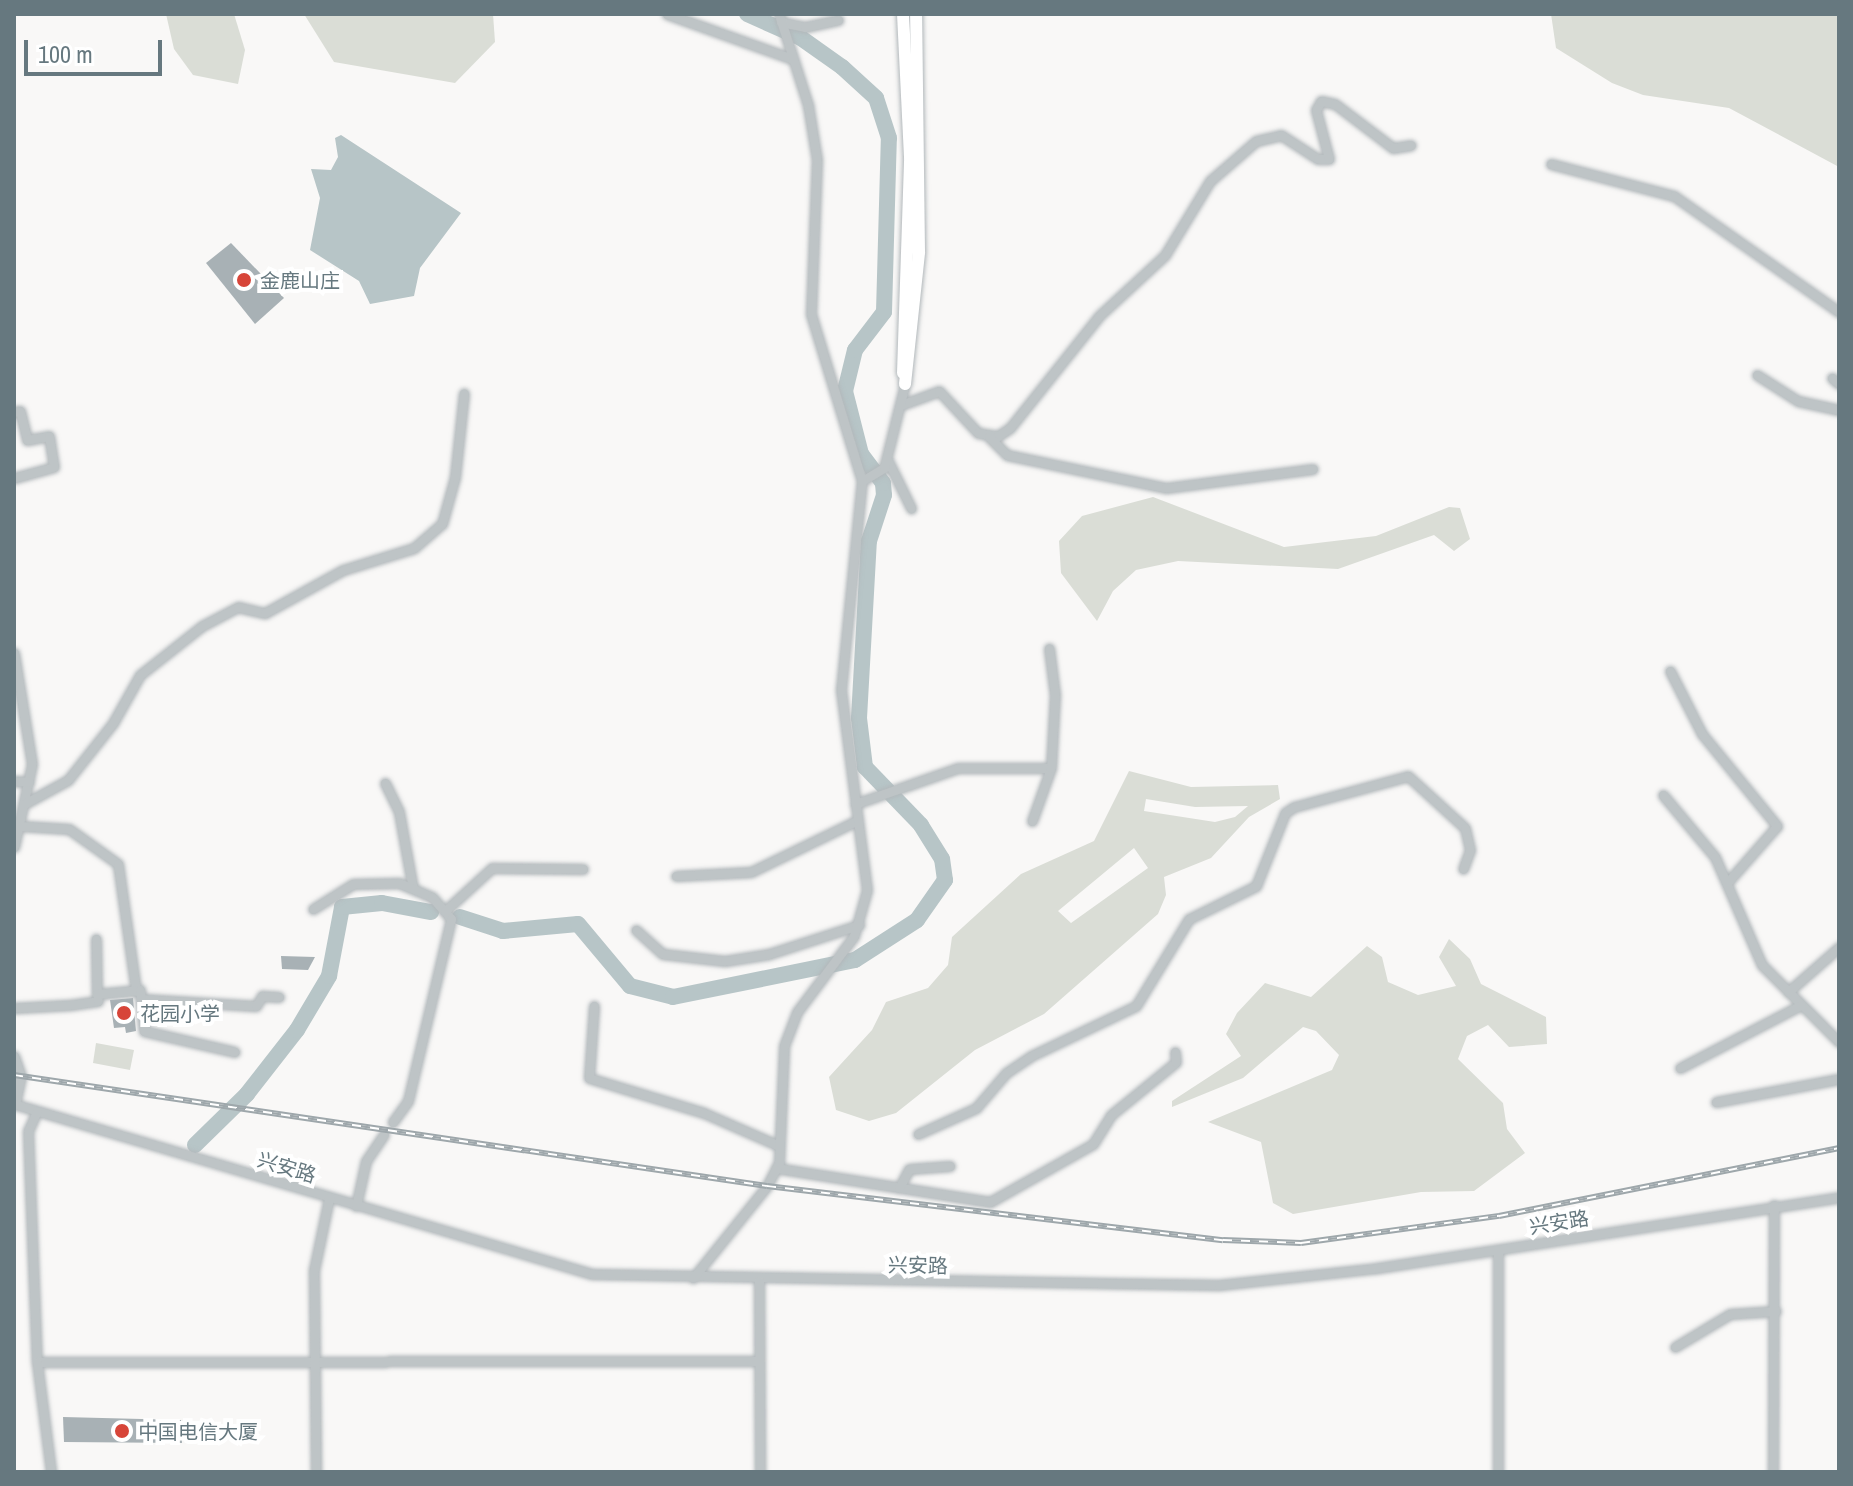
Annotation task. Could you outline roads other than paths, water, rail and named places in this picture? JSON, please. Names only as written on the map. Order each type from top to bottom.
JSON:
[{"type":"main road","points":[[903,14],[910,157],[900,358],[905,384]]},
{"type":"main road","points":[[905,384],[919,252],[916,14]]},
{"type":"street","points":[[667,14],[793,59]]},
{"type":"street","points":[[693,1278],[776,1168],[784,1046],[797,1012],[835,966],[859,925],[867,879],[841,690],[862,481],[811,314],[817,160],[781,20]]},
{"type":"street","points":[[781,20],[805,27],[838,20]]},
{"type":"street","points":[[989,437],[1010,428],[1099,316],[1165,255],[1210,181],[1265,134],[1281,135],[1318,159],[1329,159],[1315,105],[1329,101],[1393,148],[1411,145]]},
{"type":"street","points":[[1551,164],[1674,196],[1839,312]]},
{"type":"street","points":[[1757,375],[1798,401],[1839,410]]},
{"type":"street","points":[[862,481],[886,463],[905,384]]},
{"type":"street","points":[[901,405],[939,391],[1007,455],[1166,488],[1313,469]]},
{"type":"street","points":[[26,803],[68,780],[113,723],[140,675],[202,626],[238,607],[265,613],[343,570],[414,548],[442,524],[455,477],[464,393]]},
{"type":"street","points":[[14,412],[20,411],[27,440],[49,436],[54,467],[14,478]]},
{"type":"street","points":[[886,463],[911,508]]},
{"type":"street","points":[[1032,821],[1051,768],[1049,648]]},
{"type":"street","points":[[14,653],[31,746],[26,803],[14,847]]},
{"type":"street","points":[[1670,671],[1702,734],[1777,826],[1727,883]]},
{"type":"street","points":[[855,804],[958,768],[1024,763],[1051,768]]},
{"type":"street","points":[[918,1134],[976,1108],[1006,1073],[1031,1056],[1136,1006],[1189,919],[1256,886],[1285,813],[1294,807],[1408,776],[1465,828],[1470,850],[1463,869]]},
{"type":"street","points":[[14,781],[29,782]]},
{"type":"street","points":[[385,783],[399,812],[413,889]]},
{"type":"street","points":[[1663,795],[1715,857],[1762,965],[1839,1042]]},
{"type":"street","points":[[676,876],[751,872],[858,820]]},
{"type":"street","points":[[18,831],[69,829],[118,864],[144,1031],[235,1052]]},
{"type":"street","points":[[445,911],[492,868],[583,869]]},
{"type":"street","points":[[313,909],[353,884],[413,889],[445,911],[451,919],[408,1101],[393,1122]]},
{"type":"street","points":[[636,930],[663,954],[725,961],[769,954],[859,925]]},
{"type":"street","points":[[14,1008],[98,1001],[96,939]]},
{"type":"street","points":[[1788,992],[1839,947]]},
{"type":"street","points":[[97,994],[256,1006],[262,996],[279,997]]},
{"type":"street","points":[[1680,1068],[1801,1005]]},
{"type":"street","points":[[594,1006],[589,1078],[704,1113],[779,1146]]},
{"type":"street","points":[[776,1168],[990,1202],[1093,1144],[1111,1115],[1176,1062],[1175,1052]]},
{"type":"street","points":[[14,1056],[21,1076],[14,1104]]},
{"type":"street","points":[[1716,1102],[1839,1079]]},
{"type":"street","name":"兴安路","points":[[14,1104],[592,1274],[759,1281],[1219,1285],[1498,1250],[1839,1197]]},
{"type":"street","points":[[37,1111],[28,1131],[37,1362],[51,1472]]},
{"type":"street","points":[[356,1206],[366,1161],[384,1134]]},
{"type":"street","points":[[899,1188],[909,1169],[950,1166]]},
{"type":"street","points":[[316,1472],[314,1270],[329,1198]]},
{"type":"street","points":[[1773,1472],[1774,1205]]},
{"type":"street","points":[[1498,1250],[1498,1472]]},
{"type":"street","points":[[759,1281],[760,1472]]},
{"type":"street","points":[[1675,1347],[1730,1314],[1776,1311]]},
{"type":"street","points":[[37,1362],[759,1361]]},
{"type":"waterway","points":[[460,917],[503,931],[578,924],[630,986],[673,997],[855,960],[917,920],[945,880],[942,859],[921,825],[865,767],[859,718],[869,541],[884,495],[883,483],[861,454],[845,391],[855,350],[884,312],[889,138],[876,98],[842,67],[801,38],[747,14]]},
{"type":"waterway","points":[[195,1145],[247,1094],[297,1030],[329,976],[342,907],[382,903],[431,912]]},
{"type":"railway","points":[[14,1075],[767,1186],[1223,1240],[1301,1243],[1499,1216],[1839,1148]]},
{"type":"place","name":"金鹿山庄","points":[[244,280]]},
{"type":"place","name":"花园小学","points":[[124,1013]]},
{"type":"place","name":"中国电信大厦","points":[[122,1431]]}]
